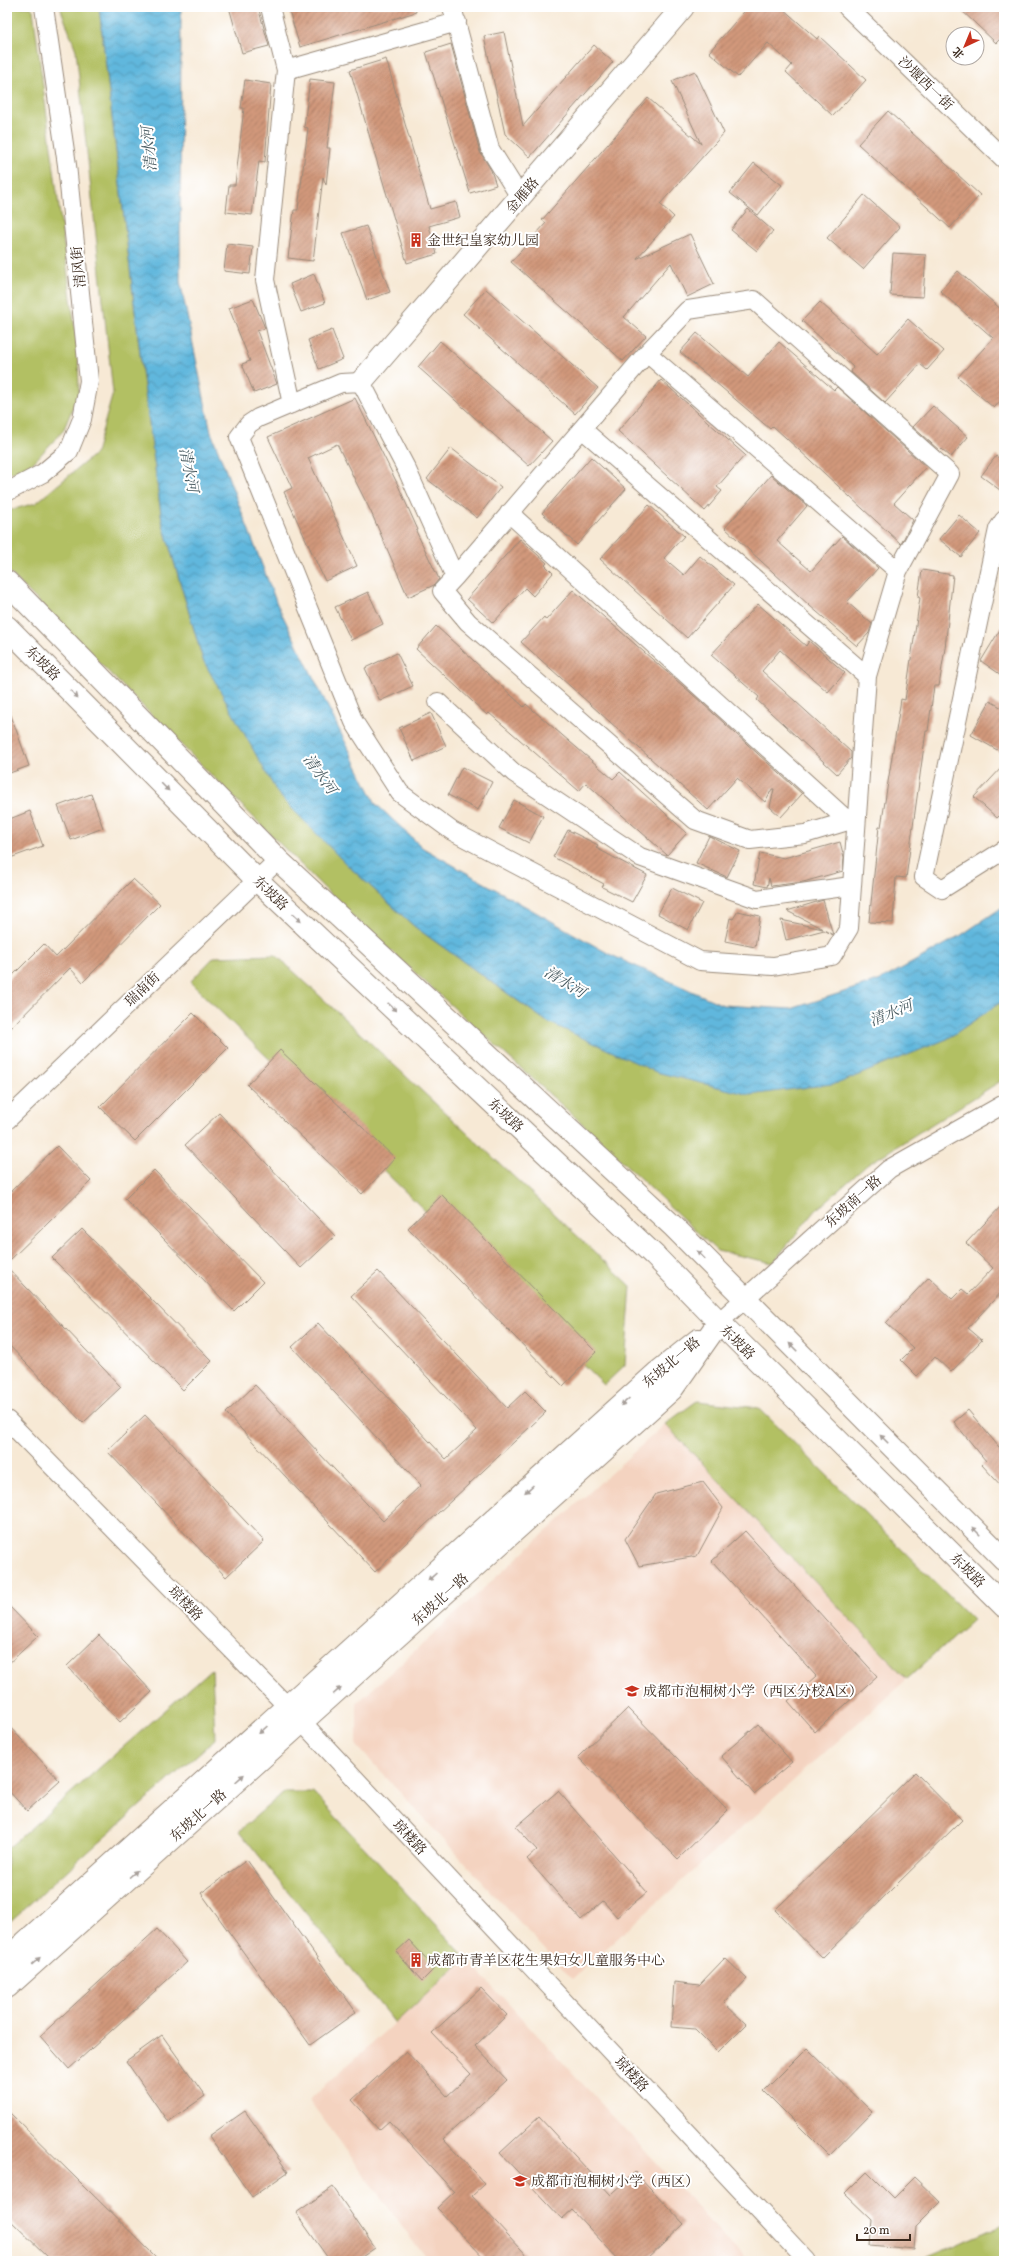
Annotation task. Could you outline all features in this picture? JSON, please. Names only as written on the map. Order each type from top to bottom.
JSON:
[{"type":"main road","name":"金雁路","points":[[361,382],[683,7]]},
{"type":"main road","name":"东坡路","points":[[7,582],[278,860],[674,1227],[1004,1559]]},
{"type":"main road","name":"东坡路","points":[[7,627],[256,879],[654,1256],[1004,1606]]},
{"type":"main road","name":"东坡北一路","points":[[7,1987],[658,1372],[719,1322]]},
{"type":"main road","name":"东坡北一路","points":[[7,1959],[295,1715]]},
{"type":"street","name":"清风街","points":[[7,492],[43,473],[69,451],[82,419],[89,381],[67,165],[44,7]]},
{"type":"street","points":[[270,7],[286,70],[265,280],[292,404]]},
{"type":"street","name":"沙堰西一街","points":[[847,7],[1004,159]]},
{"type":"street","points":[[286,70],[454,15],[490,149],[520,197]]},
{"type":"street","points":[[455,577],[407,470],[361,382],[340,383],[258,418],[248,424],[239,437],[354,722],[400,792],[452,832],[700,961],[773,966],[832,956],[849,928],[867,676],[898,571],[950,474],[754,300],[688,310],[647,354],[509,513],[455,577],[442,591],[468,622],[695,820],[750,840],[805,834],[848,821],[509,513]]},
{"type":"street","points":[[647,354],[898,571]]},
{"type":"street","points":[[582,429],[867,676]]},
{"type":"street","points":[[1004,520],[998,529],[924,877],[942,889],[1004,850]]},
{"type":"street","points":[[438,702],[514,773],[640,857],[757,900],[852,886]]},
{"type":"street","name":"瑞南街","points":[[7,1120],[256,879],[278,860]]},
{"type":"street","name":"东坡南一路","points":[[719,1322],[889,1169],[1004,1104]]},
{"type":"street","name":"琼楼路","points":[[7,1420],[295,1715],[807,2261]]},
{"type":"shaded area","name":"成都市泡桐树小学（西区分校A区）","points":[[665,1424],[907,1679],[572,1979],[357,1746],[357,1703]]},
{"type":"shaded area","name":"成都市泡桐树小学（西区）","points":[[466,1958],[747,2261],[428,2261],[309,2100]]},
{"type":"green space","points":[[7,7],[31,7],[33,10],[78,352],[79,393],[63,431],[29,467],[7,474]]},
{"type":"green space","points":[[60,7],[99,7],[142,370],[162,521],[203,660],[344,862],[415,927],[546,1021],[947,1039],[1004,1000],[1004,1079],[867,1165],[812,1214],[773,1263],[717,1251],[586,1127],[350,914],[7,570],[7,511],[36,503],[96,453],[113,393],[76,50]]},
{"type":"green space","points":[[276,955],[631,1286],[625,1365],[604,1385],[190,982],[214,957]]},
{"type":"green space","points":[[697,1401],[759,1408],[973,1620],[907,1679],[665,1424]]},
{"type":"green space","points":[[212,1669],[215,1739],[7,1924],[7,1849]]},
{"type":"green space","points":[[284,1792],[313,1792],[466,1958],[395,2023],[239,1831]]},
{"type":"green space","points":[[1004,2224],[1004,2261],[919,2261]]},
{"type":"water","name":"清水河","points":[[99,7],[181,7],[180,281],[211,432],[277,604],[376,804],[423,848],[611,955],[723,1005],[791,1009],[881,980],[960,936],[1004,906],[1004,1000],[947,1039],[839,1083],[750,1095],[656,1072],[546,1021],[415,927],[344,862],[278,794],[203,660],[162,521],[142,370]]},
{"type":"building","points":[[229,7],[258,7],[269,46],[242,53]]},
{"type":"building","points":[[288,7],[415,7],[416,12],[300,47]]},
{"type":"building","points":[[748,7],[781,7],[817,39],[819,36],[866,80],[833,116],[786,72],[792,65],[768,43],[738,77],[709,52]]},
{"type":"building","points":[[958,7],[1004,7],[1004,35],[996,43],[985,33],[985,26],[978,26]]},
{"type":"building","points":[[504,32],[523,126],[594,45],[613,62],[530,157],[505,134],[484,36]]},
{"type":"building","points":[[451,44],[480,152],[491,170],[496,185],[470,193],[426,52]]},
{"type":"building","points":[[386,59],[430,209],[456,202],[460,217],[429,226],[437,254],[407,263],[350,70]]},
{"type":"building","points":[[695,71],[724,133],[660,204],[674,217],[636,259],[690,234],[714,284],[687,297],[671,263],[624,317],[646,336],[623,361],[511,262],[546,223],[542,220],[648,98],[701,144],[672,81]]},
{"type":"building","points":[[310,79],[335,82],[327,148],[330,148],[326,185],[323,177],[313,261],[288,258],[294,210],[298,210],[308,128],[304,127]]},
{"type":"building","points":[[245,80],[271,84],[265,162],[259,161],[252,215],[226,212],[229,185],[235,185],[244,108],[241,108]]},
{"type":"building","points":[[888,111],[980,195],[950,228],[858,144]]},
{"type":"building","points":[[754,163],[782,185],[758,215],[730,193]]},
{"type":"building","points":[[864,195],[900,227],[863,269],[827,238]]},
{"type":"building","points":[[748,209],[773,231],[757,251],[731,230]]},
{"type":"building","points":[[366,226],[390,292],[367,300],[343,233]]},
{"type":"building","points":[[227,244],[253,247],[250,274],[224,271]]},
{"type":"building","points":[[893,253],[926,255],[923,297],[890,295]]},
{"type":"building","points":[[958,271],[1004,312],[1004,397],[994,408],[958,377],[993,338],[940,291]]},
{"type":"building","points":[[314,274],[325,303],[301,312],[290,284]]},
{"type":"building","points":[[486,289],[598,388],[575,414],[463,314]]},
{"type":"building","points":[[253,299],[265,328],[257,331],[277,384],[254,393],[242,364],[250,361],[229,308]]},
{"type":"building","points":[[820,302],[877,354],[908,319],[944,351],[927,370],[920,364],[885,403],[851,372],[853,367],[802,321]]},
{"type":"building","points":[[332,330],[343,359],[319,369],[308,340]]},
{"type":"building","points":[[697,333],[748,377],[779,342],[834,390],[837,387],[926,467],[894,503],[913,520],[901,544],[773,426],[770,429],[680,352]]},
{"type":"building","points":[[440,341],[552,441],[529,466],[418,367]]},
{"type":"building","points":[[661,380],[745,455],[717,487],[722,491],[705,511],[618,431]]},
{"type":"building","points":[[355,398],[397,483],[418,530],[416,531],[439,579],[434,585],[408,597],[371,512],[337,444],[308,458],[357,566],[325,581],[284,492],[292,488],[268,437]]},
{"type":"building","points":[[933,406],[968,437],[951,457],[942,449],[940,451],[913,427]]},
{"type":"building","points":[[451,448],[501,487],[477,518],[427,479]]},
{"type":"building","points":[[996,456],[1004,462],[1004,493],[981,476]]},
{"type":"building","points":[[591,457],[626,489],[577,545],[542,513]]},
{"type":"building","points":[[771,475],[807,506],[777,541],[811,571],[842,536],[878,568],[847,602],[872,624],[869,633],[857,646],[810,606],[725,528]]},
{"type":"building","points":[[649,505],[684,536],[664,558],[684,575],[700,556],[734,585],[687,638],[600,559]]},
{"type":"building","points":[[959,515],[980,533],[961,557],[939,539]]},
{"type":"building","points":[[520,539],[547,563],[545,565],[553,573],[533,596],[525,588],[493,623],[467,599]]},
{"type":"building","points":[[922,570],[953,575],[945,648],[939,686],[934,686],[928,731],[926,731],[906,878],[896,877],[893,923],[869,922],[879,827],[881,827],[901,699],[905,700],[920,598],[918,597]]},
{"type":"building","points":[[573,590],[691,693],[802,794],[781,817],[770,807],[774,789],[772,789],[765,802],[737,778],[708,810],[521,642],[544,617],[546,620]]},
{"type":"building","points":[[368,592],[383,624],[351,640],[335,607]]},
{"type":"building","points":[[758,604],[806,646],[809,641],[845,673],[828,692],[780,650],[762,671],[851,752],[851,758],[837,774],[757,700],[759,697],[711,655]]},
{"type":"building","points":[[1004,623],[1004,677],[981,661]]},
{"type":"building","points":[[436,626],[524,707],[526,704],[613,779],[620,772],[687,833],[667,855],[586,783],[579,791],[489,713],[487,715],[416,649]]},
{"type":"building","points":[[397,653],[413,686],[380,701],[365,668]]},
{"type":"building","points":[[990,701],[1004,709],[1004,754],[971,735]]},
{"type":"building","points":[[9,710],[29,766],[7,774],[7,711]]},
{"type":"building","points":[[431,713],[446,746],[414,761],[399,728]]},
{"type":"building","points":[[1004,765],[1004,811],[997,818],[974,797]]},
{"type":"building","points":[[462,767],[492,782],[478,810],[448,795]]},
{"type":"building","points":[[91,794],[103,828],[71,840],[58,806]]},
{"type":"building","points":[[514,800],[543,816],[529,843],[499,828]]},
{"type":"building","points":[[30,811],[43,846],[10,858],[7,849],[7,820]]},
{"type":"building","points":[[568,830],[598,845],[596,848],[647,875],[632,902],[602,887],[604,884],[553,857]]},
{"type":"building","points":[[709,836],[740,851],[727,877],[696,863]]},
{"type":"building","points":[[840,842],[844,857],[843,871],[803,882],[771,886],[769,878],[767,887],[754,884],[760,853],[784,858]]},
{"type":"building","points":[[133,879],[160,904],[83,982],[70,968],[7,1032],[7,981],[44,944],[56,957]]},
{"type":"building","points":[[672,888],[702,903],[688,930],[658,914]]},
{"type":"building","points":[[823,900],[833,935],[824,930],[786,940],[781,920],[823,929],[787,911]]},
{"type":"building","points":[[738,911],[760,916],[755,947],[725,941],[730,918],[733,919]]},
{"type":"building","points":[[193,1013],[228,1048],[135,1141],[100,1107]]},
{"type":"building","points":[[280,1050],[395,1158],[362,1194],[247,1085]]},
{"type":"building","points":[[219,1113],[335,1236],[301,1268],[185,1145]]},
{"type":"building","points":[[57,1146],[91,1181],[7,1263],[7,1195]]},
{"type":"building","points":[[154,1170],[263,1282],[234,1311],[125,1199]]},
{"type":"building","points":[[442,1195],[596,1352],[563,1386],[408,1228]]},
{"type":"building","points":[[1004,1203],[1004,1289],[968,1328],[982,1340],[951,1372],[935,1357],[917,1376],[901,1360],[913,1348],[886,1323],[929,1277],[952,1299],[962,1289],[968,1294],[993,1268],[966,1243]]},
{"type":"building","points":[[82,1229],[212,1361],[183,1390],[52,1258]]},
{"type":"building","points":[[7,1267],[121,1387],[83,1423],[7,1343]]},
{"type":"building","points":[[378,1271],[507,1408],[525,1391],[546,1412],[375,1572],[226,1413],[255,1385],[383,1521],[421,1485],[292,1347],[318,1323],[446,1459],[477,1430],[351,1296]]},
{"type":"building","points":[[968,1410],[1004,1453],[1004,1489],[982,1465],[986,1461],[954,1422]]},
{"type":"building","points":[[145,1415],[264,1541],[226,1577],[107,1451]]},
{"type":"building","points":[[703,1482],[723,1508],[697,1556],[639,1566],[625,1539],[656,1494]]},
{"type":"building","points":[[745,1531],[877,1676],[815,1732],[788,1701],[816,1676],[712,1561]]},
{"type":"building","points":[[7,1604],[38,1636],[7,1665]]},
{"type":"building","points":[[99,1635],[152,1692],[120,1722],[67,1666]]},
{"type":"building","points":[[628,1708],[728,1810],[678,1859],[578,1757]]},
{"type":"building","points":[[7,1724],[60,1781],[27,1811],[7,1789]]},
{"type":"building","points":[[758,1724],[792,1762],[754,1794],[721,1756]]},
{"type":"building","points":[[915,1772],[962,1820],[822,1958],[775,1910]]},
{"type":"building","points":[[558,1791],[647,1892],[617,1917],[603,1901],[581,1920],[527,1859],[537,1850],[516,1827]]},
{"type":"building","points":[[247,1860],[356,2012],[310,2045],[201,1893]]},
{"type":"building","points":[[157,1929],[187,1962],[69,2069],[40,2036]]},
{"type":"building","name":"成都市青羊区花生果妇女儿童服务中心","points":[[409,1940],[435,1968],[422,1981],[396,1952]]},
{"type":"building","points":[[725,1958],[747,1979],[724,2003],[746,2024],[718,2052],[695,2029],[671,2027],[674,1982],[699,1985]]},
{"type":"building","points":[[481,1988],[507,2015],[475,2046],[507,2080],[443,2139],[485,2184],[472,2196],[532,2261],[487,2261],[437,2208],[454,2192],[389,2121],[379,2130],[352,2100],[406,2051],[447,2096],[471,2074],[432,2033]]},
{"type":"building","points":[[162,2035],[205,2096],[168,2122],[126,2061]]},
{"type":"building","points":[[807,2048],[872,2112],[829,2156],[764,2091]]},
{"type":"building","points":[[7,2110],[160,2261],[52,2261],[7,2217]]},
{"type":"building","points":[[245,2111],[288,2172],[252,2197],[209,2136]]},
{"type":"building","points":[[539,2117],[611,2195],[635,2172],[684,2224],[645,2261],[620,2261],[572,2210],[562,2219],[500,2153]]},
{"type":"building","points":[[867,2172],[893,2198],[914,2177],[940,2202],[916,2226],[914,2249],[870,2245],[872,2220],[845,2194]]},
{"type":"building","points":[[333,2187],[375,2248],[356,2261],[330,2261],[296,2213]]},
{"type":"place","name":"金世纪皇家幼儿园","points":[[416,240]]},
{"type":"place","name":"成都市泡桐树小学（西区分校A区）","points":[[632,1691]]},
{"type":"place","name":"成都市青羊区花生果妇女儿童服务中心","points":[[416,1960]]},
{"type":"place","name":"成都市泡桐树小学（西区）","points":[[520,2181]]}]
